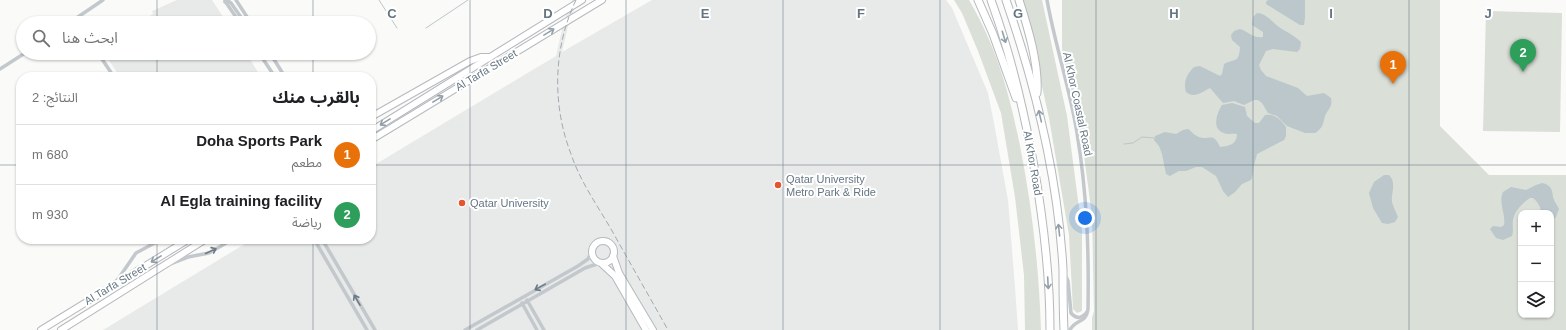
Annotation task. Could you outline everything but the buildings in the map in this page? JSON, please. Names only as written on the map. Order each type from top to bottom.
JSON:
[{"type":"highway","points":[[978,0],[993,34],[1018,106],[1024,115]]},
{"type":"highway","name":"Al Khor Road","points":[[991,0],[1014,70],[1024,115],[1042,216],[1050,330]]},
{"type":"highway","name":"Al Khor Road","points":[[1006,0],[1022,48],[1036,101],[1054,193],[1062,269],[1064,330]]},
{"type":"highway","points":[[1019,0],[1032,46],[1037,74],[1038,81],[1036,101]]},
{"type":"main road","name":"Al Tarfa Street","points":[[376,128],[582,0]]},
{"type":"main road","name":"Al Tarfa Street","points":[[376,137],[602,0]]},
{"type":"main road","points":[[376,114],[470,61],[482,57],[490,57]]},
{"type":"main road","points":[[646,330],[615,276],[601,263],[593,259],[592,251],[594,245],[597,243],[605,242],[613,248],[613,256],[619,272],[653,330]]},
{"type":"main road","name":"Al Tarfa Street","points":[[42,330],[181,244]]},
{"type":"main road","name":"Al Tarfa Street","points":[[61,330],[198,244]]},
{"type":"main road","points":[[601,263],[609,262],[613,256]]},
{"type":"main road","points":[[48,330],[57,324],[62,317]]},
{"type":"street","points":[[78,16],[103,0]]},
{"type":"street","points":[[236,0],[246,16]]},
{"type":"street","name":"Al Khor Coastal Road","points":[[1048,0],[1077,132],[1084,183],[1089,252],[1088,309]]},
{"type":"street","points":[[225,1],[235,16]]},
{"type":"street","points":[[225,1],[231,3],[240,16]]},
{"type":"street","points":[[0,68],[16,58]]},
{"type":"street","points":[[103,60],[111,72]]},
{"type":"street","points":[[264,60],[272,72]]},
{"type":"street","points":[[274,60],[282,72]]},
{"type":"street","points":[[114,284],[136,254],[153,244]]},
{"type":"street","name":"Al Tarfa Street","points":[[161,266],[172,264],[188,257],[209,253],[224,244]]},
{"type":"street","points":[[317,244],[367,330]]},
{"type":"street","points":[[325,244],[374,330]]},
{"type":"street","points":[[323,254],[329,251]]},
{"type":"street","points":[[466,330],[574,268],[588,258],[592,251]]},
{"type":"street","points":[[330,265],[335,262]]},
{"type":"street","points":[[477,330],[587,267],[601,263]]},
{"type":"street","points":[[574,268],[576,273]]},
{"type":"street","points":[[1062,269],[1068,281],[1071,313],[1075,317],[1080,317],[1083,316],[1088,309]]},
{"type":"street","points":[[524,296],[544,330]]},
{"type":"street","points":[[519,299],[537,330]]},
{"type":"street","points":[[1070,330],[1073,325],[1086,318],[1088,309]]},
{"type":"shaded area","points":[[177,0],[212,0],[222,16],[150,16],[153,14],[152,11]]},
{"type":"shaded area","points":[[572,0],[578,0],[569,22],[562,52],[652,0],[946,0],[952,8],[988,93],[1008,200],[1018,330],[103,330],[245,244],[376,244],[376,164],[556,56],[564,21]]},
{"type":"shaded area","points":[[954,0],[969,0],[979,18],[995,53],[1011,107],[1020,146],[1031,214],[1037,260],[1041,330],[1025,330],[1024,275],[1015,197],[1001,113],[978,51],[962,13]]},
{"type":"shaded area","points":[[1023,0],[1042,0],[1067,116],[1082,231],[1082,311],[1077,313],[1073,309],[1069,235],[1049,118]]},
{"type":"shaded area","points":[[1062,0],[1440,0],[1440,126],[1489,175],[1566,175],[1566,330],[1092,330],[1092,318],[1094,311],[1092,216],[1083,148],[1075,105],[1062,48]]},
{"type":"shaded area","points":[[1268,0],[1305,0],[1304,25],[1300,25],[1266,4]]},
{"type":"shaded area","points":[[1486,11],[1562,13],[1560,132],[1483,131]]},
{"type":"shaded area","points":[[1257,13],[1266,16],[1301,42],[1300,49],[1297,52],[1273,49],[1266,51],[1259,65],[1266,76],[1298,88],[1307,96],[1324,93],[1331,98],[1331,106],[1325,116],[1322,126],[1315,133],[1305,133],[1287,126],[1277,116],[1268,113],[1262,103],[1258,100],[1254,100],[1244,105],[1234,101],[1223,103],[1210,88],[1195,95],[1186,92],[1186,78],[1194,67],[1200,66],[1220,76],[1222,74],[1224,64],[1236,60],[1239,56],[1240,47],[1232,40],[1231,35],[1234,31],[1240,29],[1254,36],[1263,37],[1263,32],[1252,25],[1253,17]]},
{"type":"shaded area","points":[[109,60],[250,60],[258,72],[117,72]]},
{"type":"shaded area","points":[[1232,103],[1245,107],[1247,116],[1255,123],[1259,123],[1265,115],[1271,115],[1280,120],[1286,127],[1286,136],[1284,140],[1257,154],[1251,180],[1242,184],[1228,197],[1223,191],[1216,176],[1202,167],[1179,171],[1170,176],[1166,174],[1162,154],[1159,146],[1154,140],[1155,136],[1165,132],[1176,134],[1188,129],[1199,137],[1215,139],[1220,147],[1230,145],[1236,140],[1237,134],[1226,134],[1220,131],[1216,124],[1216,120],[1222,105]]},
{"type":"shaded area","points":[[1384,175],[1389,175],[1392,179],[1392,202],[1398,217],[1395,222],[1388,224],[1382,223],[1373,208],[1369,193],[1374,182]]},
{"type":"shaded area","points":[[1542,183],[1549,186],[1559,209],[1556,217],[1554,219],[1554,210],[1540,210],[1538,203],[1533,198],[1530,198],[1515,214],[1512,236],[1503,240],[1496,238],[1490,229],[1493,226],[1501,227],[1504,225],[1501,200],[1503,192],[1511,187],[1526,190]]},
{"type":"waterway","points":[[379,0],[397,28]]},
{"type":"waterway","points":[[426,28],[468,0]]},
{"type":"waterway","points":[[1124,144],[1133,143],[1142,137],[1154,138]]},
{"type":"railway","points":[[576,0],[568,18],[559,57],[558,96],[565,135],[575,164],[584,183],[668,330]]},
{"type":"place","name":"Al Egla training facility","points":[[1523,72]]},
{"type":"place","name":"Doha Sports Park","points":[[1393,84]]},
{"type":"place","name":"Qatar University Metro Park & Ride","points":[[778,185]]},
{"type":"place","name":"Qatar University","points":[[462,203]]}]
